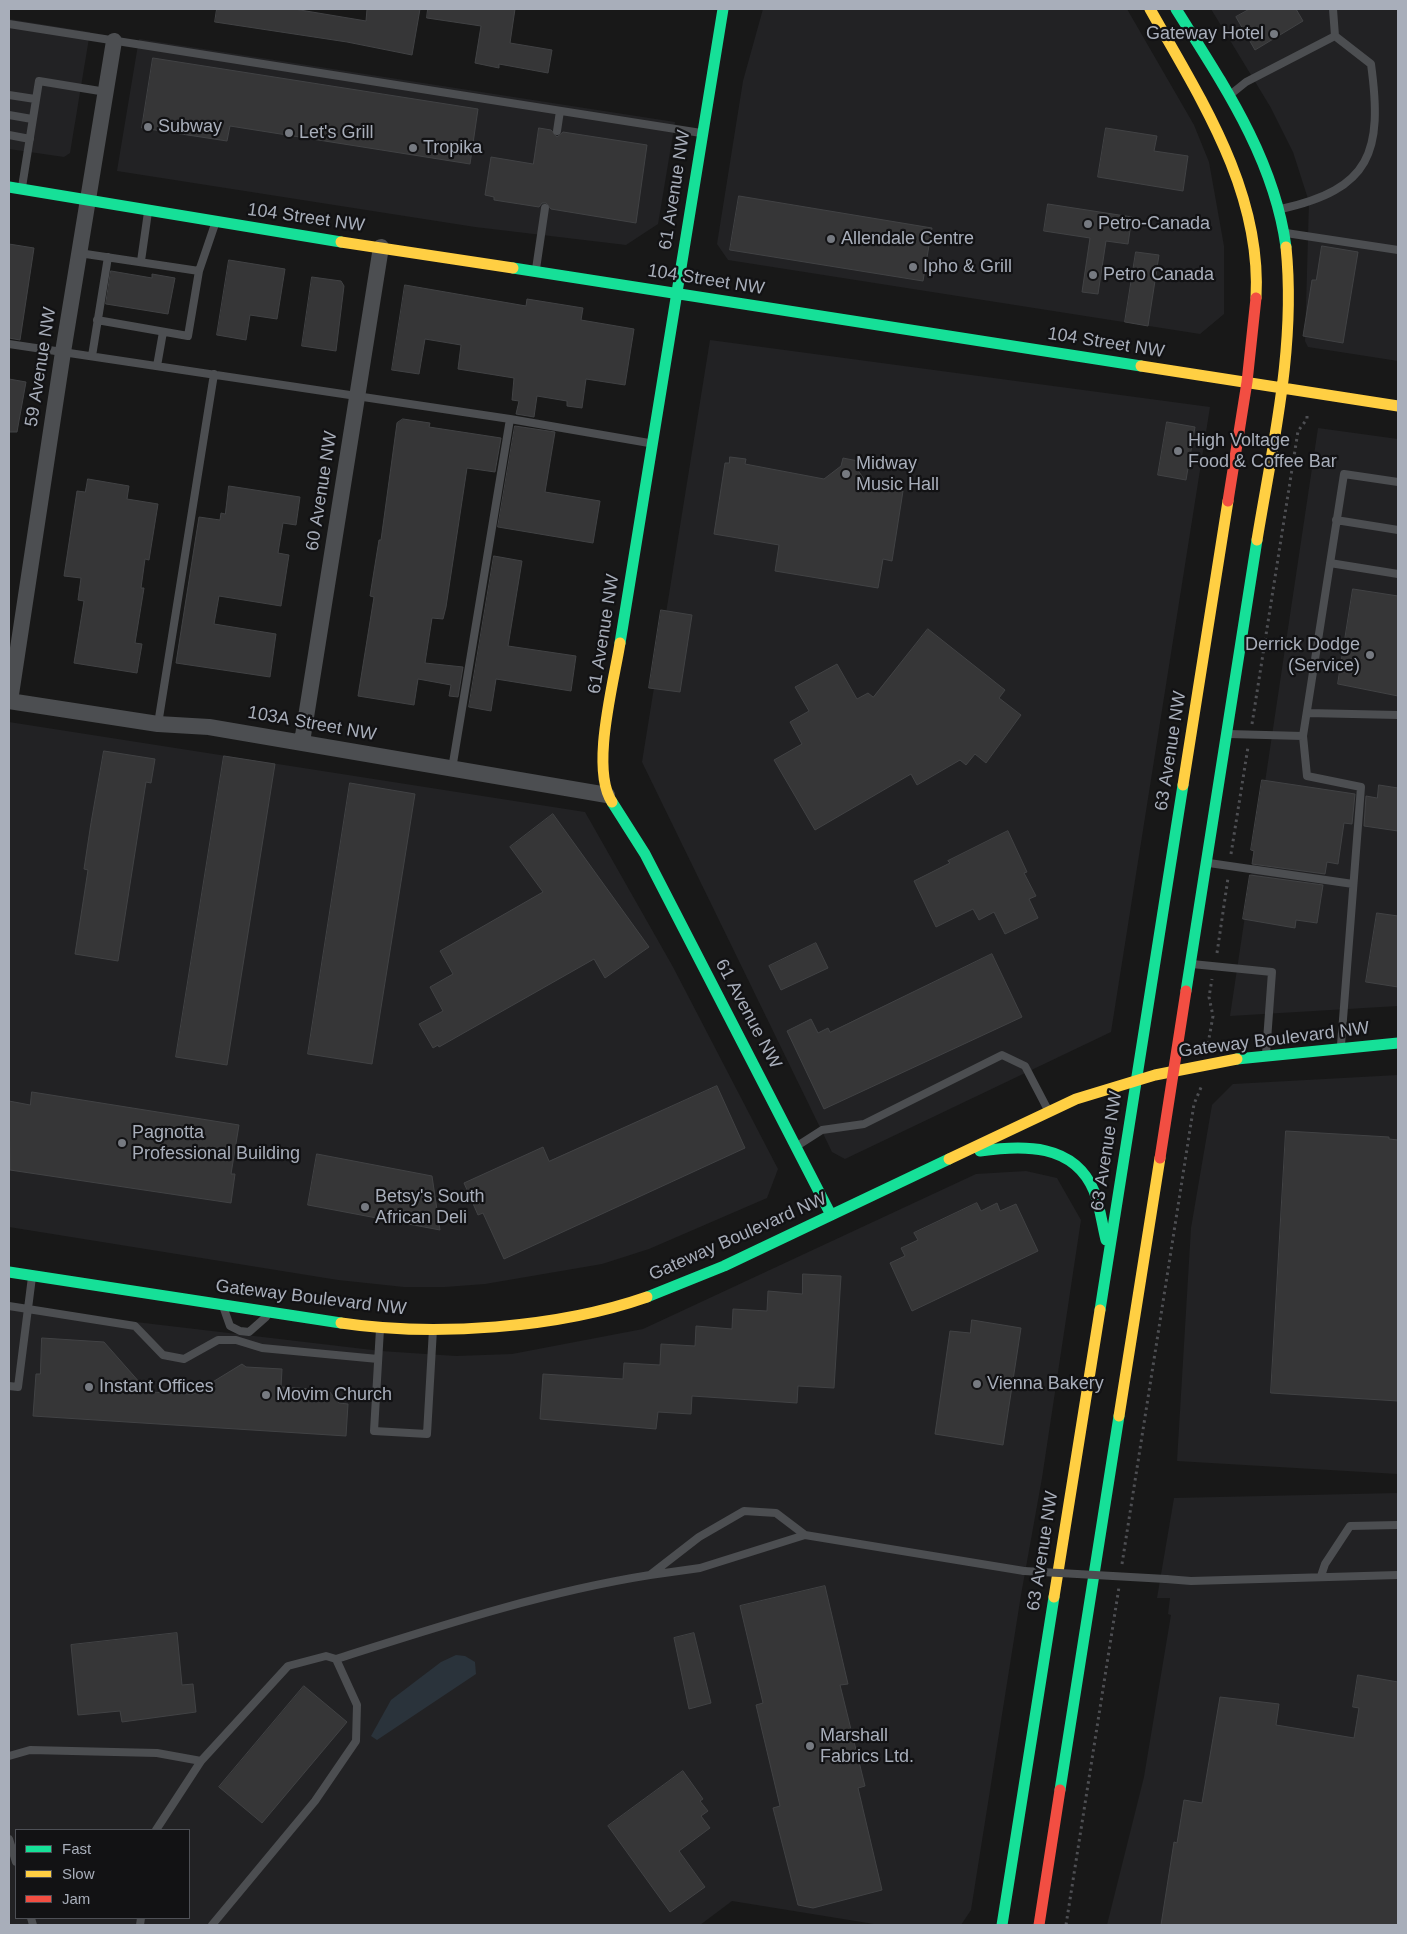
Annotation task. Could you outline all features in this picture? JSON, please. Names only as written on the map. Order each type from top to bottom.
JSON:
[{"type":"main road","name":"61 Avenue NW","points":[[723,9],[651,444],[603,749],[602,772],[607,795],[641,847],[831,1215]]},
{"type":"main road","points":[[1040,1925],[1287,352],[1288,284],[1284,233],[1279,210],[1263,163],[1230,96],[1176,9]]},
{"type":"main road","name":"63 Avenue NW","points":[[1002,1925],[1247,382],[1257,290],[1256,264],[1247,213],[1227,152],[1153,10]]},
{"type":"main road","name":"104 Street NW","points":[[9,187],[215,222],[1398,406]]},
{"type":"main road","name":"Gateway Boulevard NW","points":[[9,1272],[272,1314],[380,1326],[433,1329],[502,1327],[560,1319],[613,1307],[673,1287],[737,1260],[1076,1098],[1137,1078],[1205,1063],[1341,1048],[1398,1044]]},
{"type":"main road","points":[[964,1152],[1029,1146],[1059,1154],[1074,1163],[1086,1176],[1094,1191],[1108,1252]]},
{"type":"street","name":"59 Avenue NW","points":[[9,701],[114,40]]},
{"type":"street","name":"60 Avenue NW","points":[[302,742],[381,247]]},
{"type":"street","name":"103A Street NW","points":[[9,701],[158,724],[209,728],[302,742],[607,795]]},
{"type":"lane","points":[[1334,9],[1335,36]]},
{"type":"lane","points":[[9,24],[703,133]]},
{"type":"lane","points":[[1230,96],[1246,82],[1335,36]]},
{"type":"lane","points":[[1279,210],[1335,192],[1358,174],[1370,150],[1375,92],[1371,64],[1335,36]]},
{"type":"lane","points":[[21,189],[39,81],[106,92]]},
{"type":"lane","points":[[9,95],[35,100]]},
{"type":"lane","points":[[557,131],[560,111]]},
{"type":"lane","points":[[9,115],[32,118]]},
{"type":"lane","points":[[9,135],[30,139]]},
{"type":"lane","points":[[536,271],[544,208]]},
{"type":"lane","points":[[141,261],[148,210]]},
{"type":"lane","points":[[98,320],[188,336],[199,271],[215,222]]},
{"type":"lane","points":[[1284,233],[1398,250]]},
{"type":"lane","points":[[79,253],[199,271]]},
{"type":"lane","points":[[92,356],[108,257]]},
{"type":"lane","points":[[157,366],[163,332]]},
{"type":"lane","points":[[9,344],[510,419],[651,444]]},
{"type":"lane","points":[[158,724],[214,374]]},
{"type":"lane","points":[[452,769],[510,419]]},
{"type":"lane","points":[[1341,1048],[1361,787],[1308,776],[1303,736],[1344,474],[1398,482]]},
{"type":"lane","points":[[1336,520],[1398,530]]},
{"type":"lane","points":[[1330,563],[1398,574]]},
{"type":"lane","points":[[1307,713],[1398,715]]},
{"type":"lane","points":[[1226,734],[1303,736]]},
{"type":"lane","points":[[1206,863],[1353,884]]},
{"type":"lane","points":[[1190,964],[1272,972],[1266,1056]]},
{"type":"lane","points":[[797,1146],[822,1130],[864,1124],[1002,1055],[1025,1066],[1048,1112]]},
{"type":"lane","points":[[9,1386],[18,1387],[32,1275]]},
{"type":"lane","points":[[223,1305],[230,1326],[240,1331],[249,1332],[260,1321],[272,1314]]},
{"type":"lane","points":[[9,1306],[135,1326],[163,1355],[184,1358],[218,1340],[236,1340],[262,1348],[378,1359]]},
{"type":"lane","points":[[380,1326],[374,1431],[427,1434],[433,1329]]},
{"type":"lane","points":[[236,1340],[240,1331]]},
{"type":"lane","points":[[650,1575],[699,1538],[744,1512],[776,1513],[805,1535]]},
{"type":"lane","points":[[1321,1576],[1325,1564],[1350,1526],[1398,1524]]},
{"type":"lane","points":[[157,1829],[201,1761],[288,1666],[326,1656],[336,1659],[460,1619],[594,1584],[700,1568],[805,1535],[1024,1571],[1191,1580],[1398,1575]]},
{"type":"lane","points":[[212,1925],[314,1801],[356,1741],[357,1705],[336,1659]]},
{"type":"lane","points":[[9,1756],[30,1750],[147,1753],[201,1761]]},
{"type":"lane","points":[[9,1839],[15,1859]]},
{"type":"path","points":[[1205,1063],[1213,1016],[1209,997],[1298,431],[1308,419]]},
{"type":"path","points":[[1121,1572],[1194,1104],[1201,1087]]},
{"type":"path","points":[[1066,1925],[1120,1582]]},
{"type":"shaded area","name":"Allendale Centre","points":[[763,9],[1127,9],[1194,125],[1209,162],[1224,246],[1224,314],[1200,334],[728,260],[717,244],[743,81]]},
{"type":"shaded area","points":[[1211,9],[1398,9],[1398,361],[1308,347],[1305,341],[1309,202],[1293,152],[1271,108]]},
{"type":"shaded area","points":[[9,19],[90,32],[70,153],[64,157],[9,149]]},
{"type":"shaded area","points":[[139,39],[675,122],[658,224],[626,245],[475,227],[117,171]]},
{"type":"shaded area","points":[[710,340],[1210,407],[1111,1032],[845,1159],[832,1152],[642,762]]},
{"type":"shaded area","points":[[1318,428],[1398,439],[1398,1006],[1230,1016]]},
{"type":"shaded area","points":[[9,722],[585,812],[673,967],[778,1169],[767,1198],[649,1249],[602,1264],[485,1284],[445,1287],[404,1287],[338,1280],[9,1227]]},
{"type":"shaded area","points":[[1398,1075],[1398,1474],[1177,1461],[1191,1228],[1212,1105],[1233,1084]]},
{"type":"shaded area","points":[[1026,1171],[1057,1178],[1081,1220],[1042,1478],[1021,1595],[971,1910],[961,1925],[880,1925],[732,1901],[700,1925],[9,1925],[9,1307],[381,1351],[456,1356],[512,1354],[643,1329],[976,1174]]},
{"type":"shaded area","points":[[1398,1493],[1398,1925],[1107,1925],[1144,1777],[1171,1615],[1168,1614],[1170,1598],[1157,1598],[1174,1498]]},
{"type":"shaded area","points":[[456,1655],[465,1656],[475,1662],[476,1674],[377,1740],[371,1736],[391,1700],[441,1662]]},
{"type":"building","points":[[217,9],[294,9],[366,21],[367,9],[420,9],[412,55],[347,42],[215,22]]},
{"type":"building","points":[[428,9],[515,9],[510,43],[552,50],[548,73],[499,64],[499,68],[475,63],[481,26],[427,18]]},
{"type":"building","points":[[1250,9],[1296,9],[1303,21],[1255,50],[1236,17]]},
{"type":"building","points":[[153,58],[478,109],[470,164],[230,126],[227,141],[142,128]]},
{"type":"building","points":[[539,128],[551,130],[557,137],[563,132],[647,145],[636,223],[551,209],[546,203],[542,203],[539,207],[494,200],[494,197],[485,195],[491,157],[533,164]]},
{"type":"building","points":[[1106,128],[1157,136],[1154,151],[1188,156],[1183,191],[1098,177]]},
{"type":"building","name":"Allendale Centre","points":[[739,196],[932,228],[923,281],[730,250]]},
{"type":"building","name":"Petro-Canada","points":[[1048,204],[1132,217],[1128,244],[1106,241],[1098,294],[1082,292],[1090,238],[1044,231]]},
{"type":"building","points":[[9,244],[34,248],[20,340],[9,338]]},
{"type":"building","points":[[1322,246],[1358,252],[1343,343],[1303,336],[1312,280],[1316,280]]},
{"type":"building","name":"Petro-Canada","points":[[1136,252],[1159,255],[1148,326],[1125,322]]},
{"type":"building","points":[[229,260],[285,269],[277,319],[250,315],[246,340],[217,335]]},
{"type":"building","points":[[111,271],[152,278],[152,274],[175,278],[168,314],[106,304]]},
{"type":"building","points":[[312,277],[341,281],[344,286],[336,351],[302,346]]},
{"type":"building","points":[[405,285],[526,306],[527,299],[583,308],[581,320],[634,329],[625,385],[586,379],[582,408],[567,406],[567,401],[537,396],[534,417],[516,414],[519,401],[512,400],[514,378],[458,369],[461,345],[425,339],[419,374],[392,370]]},
{"type":"building","points":[[9,379],[26,382],[17,432],[9,432]]},
{"type":"building","points":[[403,419],[430,423],[429,427],[501,438],[495,472],[467,468],[446,607],[443,619],[432,618],[425,663],[463,667],[458,697],[449,696],[451,685],[418,679],[414,705],[358,696],[374,597],[370,596],[379,540],[381,540],[397,423]]},
{"type":"building","points":[[1167,422],[1195,427],[1186,480],[1158,475]]},
{"type":"building","points":[[515,426],[555,432],[545,492],[600,501],[593,543],[498,527]]},
{"type":"building","points":[[730,457],[746,459],[745,464],[824,479],[841,466],[843,458],[858,461],[857,469],[869,486],[903,491],[892,561],[883,559],[878,588],[775,571],[779,545],[714,534],[725,463],[729,463]]},
{"type":"building","points":[[88,479],[129,486],[127,499],[158,504],[149,560],[145,559],[141,588],[144,588],[135,643],[142,644],[137,673],[74,663],[84,601],[78,600],[81,578],[64,576],[77,491],[85,492]]},
{"type":"building","points":[[229,486],[300,497],[296,525],[283,523],[278,553],[289,555],[281,606],[219,596],[214,624],[276,634],[270,677],[176,663],[199,517],[220,520],[221,513],[225,514]]},
{"type":"building","points":[[494,556],[522,561],[508,646],[576,656],[571,691],[496,679],[491,711],[469,707]]},
{"type":"building","name":"Derrick Dodge (Service)","points":[[1353,589],[1398,596],[1398,696],[1338,684]]},
{"type":"building","points":[[661,610],[692,615],[680,692],[649,688]]},
{"type":"building","points":[[928,629],[1005,690],[999,698],[1021,715],[986,763],[975,754],[966,765],[960,760],[917,785],[911,774],[815,830],[774,760],[802,744],[790,722],[809,711],[795,687],[837,664],[857,699],[868,693],[873,697]]},
{"type":"building","points":[[104,751],[155,759],[151,783],[146,782],[118,961],[75,954],[88,870],[84,869]]},
{"type":"building","points":[[224,756],[275,764],[227,1065],[176,1057]]},
{"type":"building","points":[[1262,780],[1355,794],[1352,824],[1344,823],[1338,864],[1327,862],[1325,874],[1252,864],[1254,851],[1251,850]]},
{"type":"building","points":[[350,783],[415,794],[372,1064],[308,1054]]},
{"type":"building","points":[[1379,785],[1398,788],[1398,831],[1364,826],[1366,796],[1377,798]]},
{"type":"building","points":[[553,814],[649,947],[605,978],[594,959],[439,1047],[438,1045],[433,1048],[419,1024],[443,1011],[430,987],[453,974],[440,951],[543,892],[510,847]]},
{"type":"building","points":[[1008,831],[1027,872],[1024,873],[1036,896],[1029,899],[1038,918],[1005,934],[994,912],[979,920],[973,909],[936,927],[914,881],[950,863],[948,861]]},
{"type":"building","points":[[1250,875],[1323,885],[1317,923],[1296,920],[1295,928],[1243,919]]},
{"type":"building","points":[[1377,913],[1398,916],[1398,987],[1366,982]]},
{"type":"building","points":[[816,943],[828,968],[781,990],[769,966]]},
{"type":"building","points":[[992,954],[1022,1017],[824,1109],[787,1031],[811,1019],[818,1033],[828,1028],[830,1032]]},
{"type":"building","points":[[717,1086],[745,1148],[504,1259],[483,1213],[478,1215],[464,1183],[543,1147],[549,1161]]},
{"type":"building","name":"Pagnotta Professional Building","points":[[32,1092],[239,1125],[231,1174],[235,1174],[231,1203],[10,1170],[9,1101],[30,1105]]},
{"type":"building","points":[[1286,1131],[1389,1137],[1389,1139],[1398,1140],[1398,1401],[1271,1393]]},
{"type":"building","points":[[317,1154],[432,1176],[440,1230],[308,1205]]},
{"type":"building","points":[[977,1203],[981,1211],[997,1203],[1000,1211],[1016,1204],[1038,1251],[912,1311],[890,1263],[905,1256],[901,1248],[918,1240],[914,1233]]},
{"type":"building","points":[[803,1274],[841,1276],[834,1388],[798,1386],[797,1403],[692,1396],[691,1414],[658,1412],[656,1429],[540,1419],[543,1374],[623,1379],[624,1363],[660,1365],[661,1344],[695,1346],[696,1326],[732,1329],[733,1309],[767,1311],[768,1291],[802,1294]]},
{"type":"building","name":"Vienna Bakery","points":[[972,1320],[1021,1328],[1003,1445],[935,1434],[950,1331],[970,1333]]},
{"type":"building","name":"Instant Offices","points":[[42,1338],[104,1342],[148,1392],[193,1394],[242,1364],[246,1367],[282,1369],[281,1387],[328,1390],[339,1403],[348,1404],[346,1436],[33,1416],[36,1374],[40,1374]]},
{"type":"building","name":"Marshall Fabrics Ltd.","points":[[825,1586],[848,1684],[840,1685],[865,1786],[858,1788],[882,1890],[813,1908],[798,1905],[773,1808],[780,1806],[756,1705],[763,1703],[740,1606]]},
{"type":"building","points":[[177,1633],[182,1685],[193,1684],[196,1712],[122,1722],[120,1711],[78,1715],[71,1645]]},
{"type":"building","points":[[694,1633],[711,1703],[689,1709],[674,1638]]},
{"type":"building","points":[[1358,1675],[1398,1682],[1398,1925],[1161,1925],[1174,1842],[1177,1843],[1184,1800],[1202,1803],[1220,1697],[1279,1704],[1276,1725],[1354,1738],[1359,1708],[1353,1707]]},
{"type":"building","points":[[304,1686],[347,1722],[262,1823],[219,1787]]},
{"type":"building","points":[[683,1771],[703,1799],[700,1801],[708,1811],[701,1816],[710,1828],[679,1851],[705,1887],[670,1912],[608,1826]]},
{"type":"traffic: fast","points":[[620,643],[723,9]]},
{"type":"traffic: fast","points":[[1176,9],[1228,94],[1258,152],[1280,214],[1286,247]]},
{"type":"traffic: fast","points":[[9,187],[341,242]]},
{"type":"traffic: fast","points":[[513,268],[1141,366]]},
{"type":"traffic: fast","points":[[1186,991],[1257,540]]},
{"type":"traffic: fast","points":[[1100,1310],[1183,785]]},
{"type":"traffic: fast","points":[[612,802],[645,854],[831,1215]]},
{"type":"traffic: fast","points":[[1237,1059],[1398,1043]]},
{"type":"traffic: fast","points":[[980,1151],[1030,1148],[1060,1156],[1074,1164],[1085,1175],[1094,1191],[1106,1240]]},
{"type":"traffic: fast","points":[[647,1297],[724,1266],[949,1159]]},
{"type":"traffic: fast","points":[[9,1272],[341,1323]]},
{"type":"traffic: fast","points":[[1060,1790],[1119,1416]]},
{"type":"traffic: fast","points":[[1002,1925],[1054,1597]]},
{"type":"traffic: slow","points":[[1150,9],[1207,111],[1238,183],[1249,220],[1255,259],[1256,298]]},
{"type":"traffic: slow","points":[[341,242],[513,268]]},
{"type":"traffic: slow","points":[[1257,540],[1276,431],[1285,358],[1288,321],[1286,247]]},
{"type":"traffic: slow","points":[[1141,366],[1398,406]]},
{"type":"traffic: slow","points":[[1183,785],[1228,501]]},
{"type":"traffic: slow","points":[[612,802],[606,787],[603,769],[603,747],[620,643]]},
{"type":"traffic: slow","points":[[949,1159],[1076,1099],[1155,1075],[1237,1059]]},
{"type":"traffic: slow","points":[[1119,1416],[1160,1158]]},
{"type":"traffic: slow","points":[[341,1323],[416,1329],[496,1327],[536,1323],[575,1316],[612,1308],[647,1297]]},
{"type":"traffic: slow","points":[[1054,1597],[1100,1310]]},
{"type":"traffic: jam","points":[[1228,501],[1247,382],[1256,298]]},
{"type":"traffic: jam","points":[[1160,1158],[1186,991]]},
{"type":"traffic: jam","points":[[1039,1925],[1060,1790]]},
{"type":"place","name":"Gateway Hotel","points":[[1274,34]]},
{"type":"place","name":"Subway","points":[[148,127]]},
{"type":"place","name":"Let's Grill","points":[[289,133]]},
{"type":"place","name":"Tropika","points":[[413,148]]},
{"type":"place","name":"Petro-Canada","points":[[1088,224]]},
{"type":"place","name":"Allendale Centre","points":[[831,239]]},
{"type":"place","name":"Ipho & Grill","points":[[913,267]]},
{"type":"place","name":"Petro Canada","points":[[1093,275]]},
{"type":"place","name":"High Voltage Food & Coffee Bar","points":[[1178,451]]},
{"type":"place","name":"Midway Music Hall","points":[[846,474]]},
{"type":"place","name":"Derrick Dodge (Service)","points":[[1370,655]]},
{"type":"place","name":"Pagnotta Professional Building","points":[[122,1143]]},
{"type":"place","name":"Betsy's South African Deli","points":[[365,1207]]},
{"type":"place","name":"Vienna Bakery","points":[[977,1384]]},
{"type":"place","name":"Instant Offices","points":[[89,1387]]},
{"type":"place","name":"Movim Church","points":[[266,1395]]},
{"type":"place","name":"Marshall Fabrics Ltd.","points":[[810,1746]]}]
